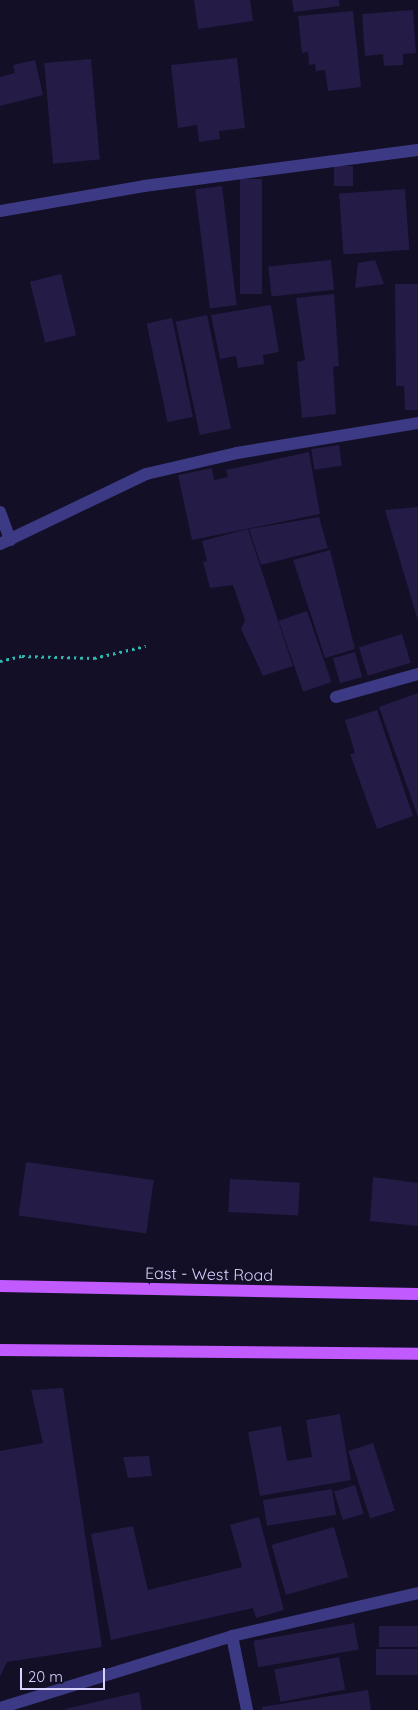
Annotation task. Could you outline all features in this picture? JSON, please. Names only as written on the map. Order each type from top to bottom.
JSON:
[{"type":"main road","name":"East - West Road","points":[[0,1286],[418,1294]]},
{"type":"main road","points":[[0,1350],[418,1354]]},
{"type":"street","points":[[0,211],[144,186],[418,150]]},
{"type":"street","points":[[0,512],[5,542],[146,474],[237,453],[418,423]]},
{"type":"street","points":[[336,697],[418,674]]},
{"type":"street","points":[[0,1708],[232,1636],[418,1593]]},
{"type":"street","points":[[232,1636],[247,1710]]},
{"type":"path","points":[[0,661],[22,656],[94,658],[146,646]]},
{"type":"building","points":[[194,0],[250,0],[253,21],[198,29]]},
{"type":"building","points":[[292,0],[339,0],[340,6],[294,12]]},
{"type":"building","points":[[413,10],[416,53],[403,54],[403,65],[384,66],[383,54],[365,56],[362,14]]},
{"type":"building","points":[[353,11],[361,87],[328,91],[325,70],[316,71],[315,64],[309,65],[308,52],[302,53],[298,16]]},
{"type":"building","points":[[237,58],[245,128],[219,131],[220,139],[199,142],[197,125],[178,128],[171,65]]},
{"type":"building","points":[[91,59],[100,160],[53,164],[44,63]]},
{"type":"building","points":[[35,60],[43,95],[0,106],[0,77],[15,73],[13,65]]},
{"type":"building","points":[[334,166],[353,166],[353,186],[334,186]]},
{"type":"building","points":[[240,179],[262,179],[262,294],[240,294]]},
{"type":"building","points":[[222,186],[237,305],[210,308],[195,189]]},
{"type":"building","points":[[405,189],[409,250],[343,254],[339,194]]},
{"type":"building","points":[[331,260],[334,290],[271,296],[268,267]]},
{"type":"building","points":[[375,260],[384,284],[355,288],[358,263]]},
{"type":"building","points":[[61,274],[76,335],[45,343],[30,282]]},
{"type":"building","points":[[395,284],[418,284],[418,410],[405,410],[404,386],[396,386]]},
{"type":"building","points":[[334,294],[339,366],[333,367],[336,414],[302,418],[297,362],[305,360],[296,298]]},
{"type":"building","points":[[271,305],[279,352],[263,355],[264,364],[238,368],[236,356],[220,359],[211,315]]},
{"type":"building","points":[[207,315],[231,428],[200,435],[176,322]]},
{"type":"building","points":[[172,318],[193,417],[168,422],[147,323]]},
{"type":"building","points":[[339,445],[342,466],[314,470],[311,449]]},
{"type":"building","points":[[309,452],[320,514],[192,540],[178,475],[212,468],[214,480],[228,477],[226,470]]},
{"type":"building","points":[[418,507],[418,621],[385,510]]},
{"type":"building","points":[[319,517],[328,548],[261,565],[249,529]]},
{"type":"building","points":[[248,529],[293,666],[263,676],[241,629],[245,620],[233,585],[210,588],[203,562],[207,561],[202,541]]},
{"type":"building","points":[[330,550],[355,649],[325,658],[293,560]]},
{"type":"building","points":[[307,611],[331,682],[303,692],[279,621]]},
{"type":"building","points":[[402,634],[411,663],[368,676],[359,647]]},
{"type":"building","points":[[355,652],[362,677],[340,683],[333,658]]},
{"type":"building","points":[[418,693],[418,817],[379,707]]},
{"type":"building","points":[[377,710],[413,816],[377,829],[350,754],[355,753],[345,720]]},
{"type":"building","points":[[26,1162],[154,1180],[146,1233],[18,1215]]},
{"type":"building","points":[[373,1177],[418,1183],[418,1226],[370,1221]]},
{"type":"building","points":[[230,1179],[300,1183],[298,1216],[228,1212]]},
{"type":"building","points":[[63,1388],[102,1647],[7,1662],[0,1677],[0,1451],[43,1443],[31,1390]]},
{"type":"building","points":[[340,1414],[351,1480],[260,1496],[248,1432],[281,1426],[287,1461],[312,1457],[306,1420]]},
{"type":"building","points":[[373,1443],[395,1511],[370,1519],[348,1451]]},
{"type":"building","points":[[149,1456],[152,1476],[128,1478],[123,1457]]},
{"type":"building","points":[[355,1485],[364,1514],[343,1520],[334,1491]]},
{"type":"building","points":[[332,1489],[336,1515],[267,1526],[263,1500]]},
{"type":"building","points":[[259,1517],[284,1610],[256,1618],[253,1608],[111,1640],[91,1534],[133,1526],[148,1590],[242,1567],[230,1525]]},
{"type":"building","points":[[334,1527],[348,1577],[286,1595],[272,1545]]},
{"type":"building","points":[[354,1623],[359,1650],[258,1667],[254,1641]]},
{"type":"building","points":[[379,1626],[418,1626],[418,1647],[379,1647]]},
{"type":"building","points":[[376,1649],[418,1649],[418,1675],[376,1675]]},
{"type":"building","points":[[339,1657],[345,1689],[281,1702],[274,1670]]},
{"type":"building","points":[[368,1690],[371,1710],[262,1710],[262,1707]]},
{"type":"building","points":[[139,1692],[142,1710],[65,1710],[65,1709]]}]
